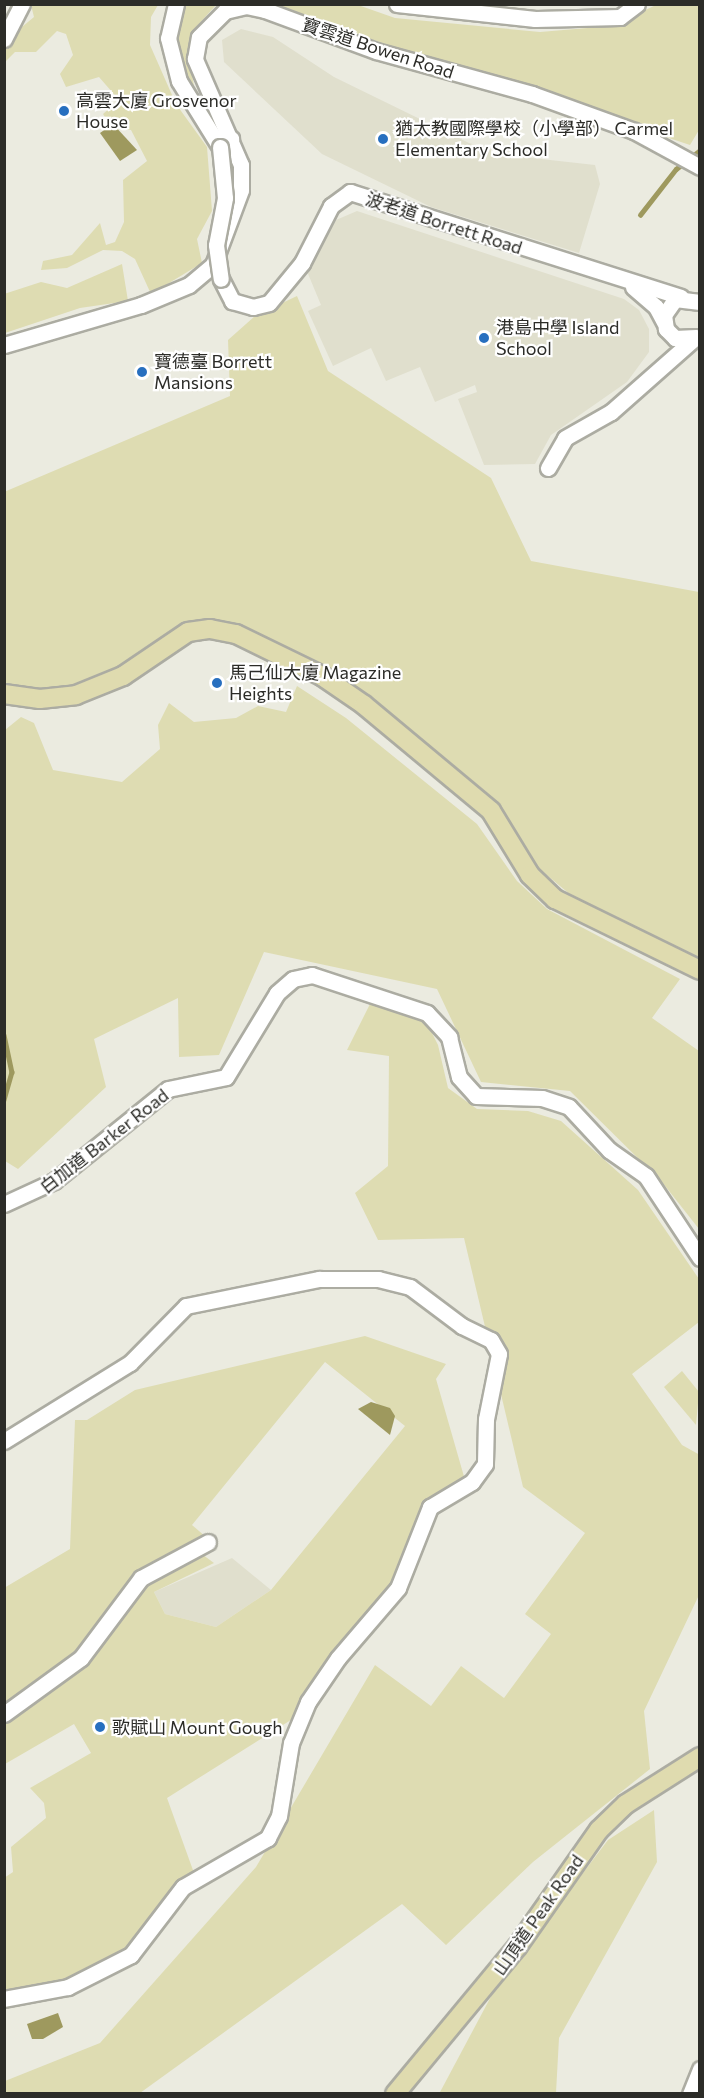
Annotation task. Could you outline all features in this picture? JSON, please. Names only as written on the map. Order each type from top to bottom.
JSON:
[{"type":"main road","points":[[4,694],[40,699],[76,694],[123,675],[188,632],[210,629],[236,634],[321,676],[372,712],[491,811],[524,866],[555,899],[699,970]]},
{"type":"main road","name":"山頂道 Peak Road","points":[[394,2094],[518,1947],[599,1830],[626,1804],[699,1757]]},
{"type":"street","points":[[4,39],[22,4]]},
{"type":"street","name":"波老道 Borrett Road","points":[[176,4],[168,38],[174,67],[226,143],[225,181],[216,245],[221,279],[232,301],[253,307],[269,303],[302,263],[331,206],[350,192],[631,285],[699,303]]},
{"type":"street","points":[[397,4],[535,19],[620,17],[637,4]]},
{"type":"street","name":"寶雲道 Bowen Road","points":[[4,345],[141,305],[204,274],[220,253],[241,190],[241,165],[226,143],[195,59],[208,23],[225,10],[246,6],[376,51],[532,94],[634,131],[697,165]]},
{"type":"street","name":"波老道 Borrett Road","points":[[631,285],[645,294],[666,328]]},
{"type":"street","points":[[654,376],[666,357],[666,309],[681,297]]},
{"type":"street","points":[[666,328],[682,340],[697,336]]},
{"type":"street","points":[[548,468],[565,438],[611,412],[697,336]]},
{"type":"street","name":"白加道 Barker Road","points":[[4,1204],[54,1181],[168,1089],[226,1077],[277,993],[293,979],[312,975],[427,1013],[449,1037],[459,1077],[476,1096],[542,1098],[569,1107],[609,1150],[646,1176],[699,1258]]},
{"type":"street","points":[[4,1441],[135,1359],[169,1317],[192,1304],[319,1279],[371,1279],[410,1287],[462,1326],[487,1337],[497,1348],[500,1364],[487,1413],[482,1469],[430,1507],[398,1587],[308,1702],[291,1743],[279,1816],[268,1838],[183,1887],[131,1954],[68,1987],[4,1999]]},
{"type":"street","points":[[4,1714],[81,1658],[141,1578],[208,1542]]},
{"type":"street","points":[[690,2094],[699,2069]]},
{"type":"shaded area","points":[[31,5],[158,5],[151,17],[150,45],[176,104],[207,147],[212,211],[197,239],[202,263],[151,294],[135,259],[122,251],[103,250],[67,268],[41,270],[43,261],[72,255],[100,223],[106,245],[115,242],[124,222],[123,180],[147,161],[131,130],[111,127],[103,114],[119,100],[99,77],[66,87],[60,74],[73,55],[66,34],[57,31],[36,52],[15,52],[5,62],[5,41],[34,17]]},
{"type":"shaded area","points":[[186,5],[216,5],[197,26],[189,57],[195,92],[177,56],[176,24]]},
{"type":"shaded area","points":[[268,5],[358,5],[395,18],[540,32],[611,26],[656,5],[699,5],[699,130],[690,145]]},
{"type":"shaded area","name":"猶太教國際學校（小學部） Carmel Elementary School","points":[[241,29],[273,37],[334,77],[469,143],[514,156],[595,165],[600,184],[579,253],[431,207],[322,154],[224,62],[222,40]]},
{"type":"shaded area","points":[[113,124],[137,150],[120,161],[100,133]]},
{"type":"shaded area","name":"港島中學 Island School","points":[[357,211],[624,299],[639,310],[649,329],[649,352],[627,382],[551,435],[535,464],[484,465],[458,399],[477,392],[475,385],[435,402],[420,367],[386,381],[371,348],[333,366],[308,311],[321,305],[306,269],[336,220]]},
{"type":"shaded area","points":[[122,264],[128,301],[80,308],[5,333],[4,294],[41,282],[67,288]]},
{"type":"shaded area","points":[[297,296],[328,371],[491,478],[531,561],[699,592],[699,957],[578,901],[536,866],[494,806],[235,625],[204,622],[83,695],[15,688],[5,682],[4,492],[230,396],[228,340],[255,316]]},
{"type":"shaded area","points":[[297,686],[346,718],[477,824],[517,881],[547,909],[680,979],[652,1018],[699,1051],[699,1229],[662,1182],[570,1091],[481,1082],[437,989],[264,952],[219,1055],[179,1057],[178,998],[94,1039],[106,1087],[18,1169],[5,1161],[5,730],[21,717],[34,723],[53,770],[122,782],[160,749],[158,725],[169,703],[194,722],[236,718],[258,706],[286,712]]},
{"type":"shaded area","points":[[371,1002],[423,1015],[438,1045],[448,1088],[477,1109],[528,1111],[561,1121],[638,1190],[699,1279],[699,1322],[632,1374],[682,1445],[700,1455],[699,1595],[644,1711],[650,1769],[533,1862],[446,1945],[402,1904],[140,2093],[5,2094],[5,2081],[100,2043],[256,1867],[375,1665],[431,1706],[461,1666],[504,1698],[551,1634],[525,1614],[585,1533],[523,1487],[464,1238],[378,1240],[355,1193],[388,1166],[389,1056],[347,1050]]},
{"type":"shaded area","points":[[365,1336],[446,1364],[436,1379],[465,1480],[424,1506],[398,1575],[294,1718],[167,1798],[194,1873],[167,1895],[125,1951],[66,1982],[5,1993],[4,1878],[13,1872],[11,1847],[46,1818],[44,1803],[30,1788],[91,1753],[74,1724],[5,1764],[5,1721],[85,1662],[134,1591],[199,1552],[214,1563],[154,1592],[165,1614],[216,1627],[271,1590],[405,1426],[325,1362],[192,1525],[206,1537],[137,1573],[76,1655],[5,1708],[4,1588],[70,1549],[75,1420],[87,1420],[135,1390]]},
{"type":"shaded area","points":[[682,1371],[699,1392],[696,1425],[664,1387]]},
{"type":"shaded area","points":[[371,1402],[390,1408],[395,1416],[390,1435],[358,1409]]},
{"type":"shaded area","points":[[232,1558],[271,1590],[216,1627],[165,1614],[154,1592]]},
{"type":"shaded area","points":[[654,1810],[657,1862],[559,2038],[556,2093],[439,2094],[495,1989],[608,1840]]},
{"type":"shaded area","points":[[58,2013],[63,2027],[43,2039],[32,2039],[27,2024]]},
{"type":"waterway","points":[[640,215],[676,169],[700,150]]},
{"type":"waterway","points":[[4,1035],[12,1072],[4,1100]]},
{"type":"place","name":"高雲大廈 Grosvenor House","points":[[64,111]]},
{"type":"place","name":"猶太教國際學校（小學部） Carmel Elementary School","points":[[383,139]]},
{"type":"place","name":"港島中學 Island School","points":[[484,338]]},
{"type":"place","name":"寶德臺 Borrett Mansions","points":[[142,372]]},
{"type":"place","name":"馬己仙大廈 Magazine Heights","points":[[217,683]]},
{"type":"place","name":"歌賦山 Mount Gough","points":[[100,1727]]}]
